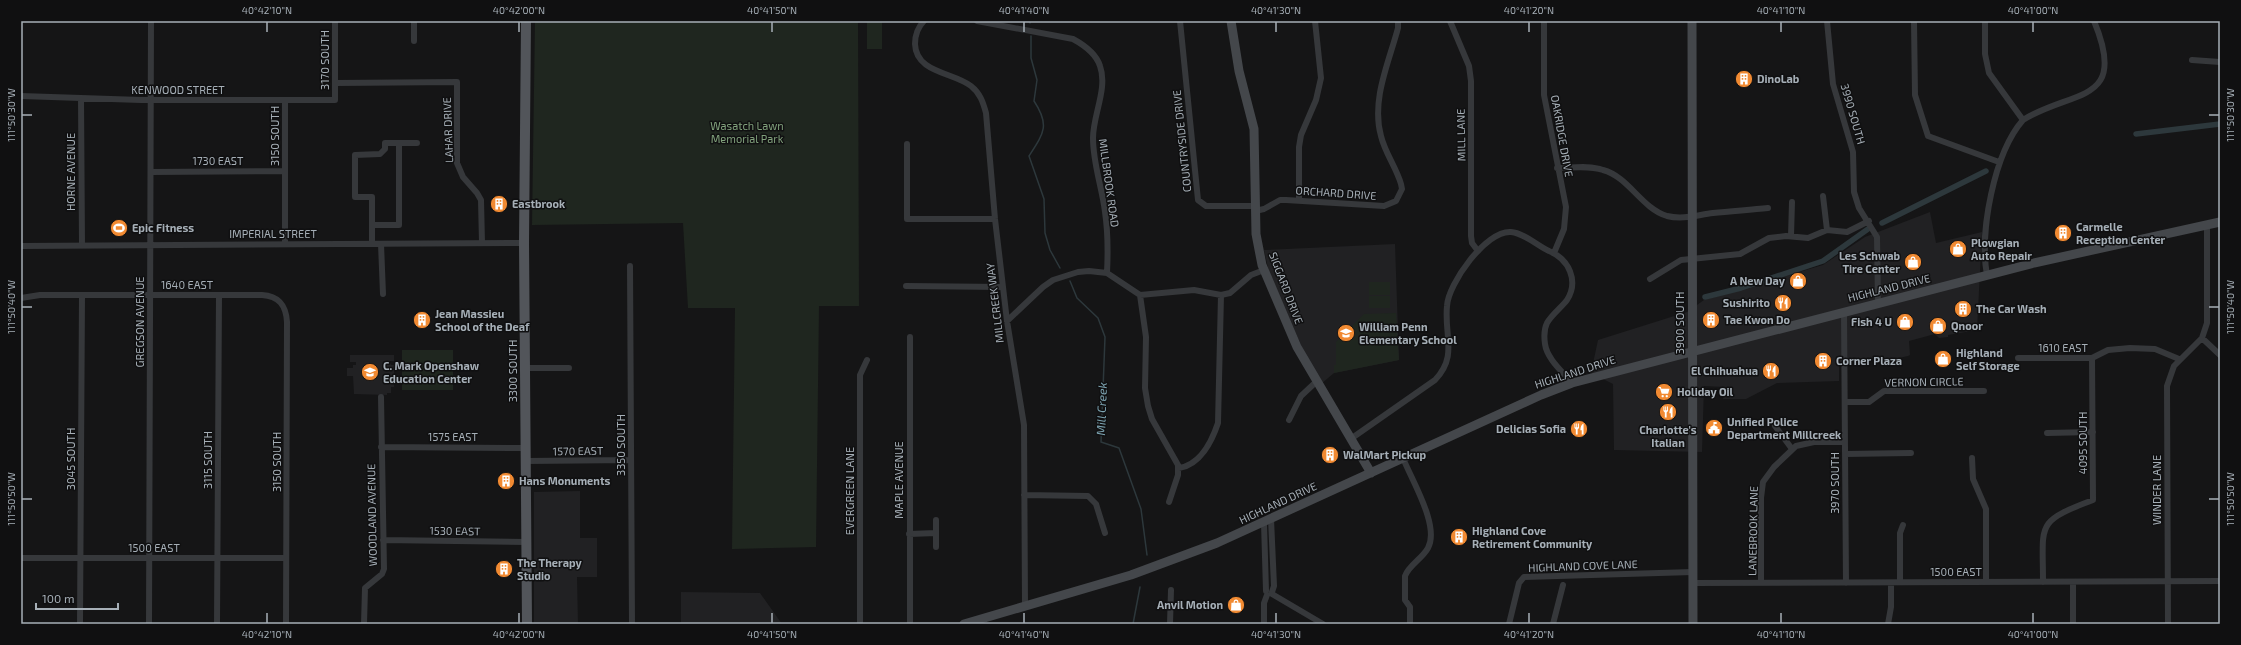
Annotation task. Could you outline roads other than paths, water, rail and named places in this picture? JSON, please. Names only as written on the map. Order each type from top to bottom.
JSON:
[{"type":"main road","name":"3300 SOUTH","points":[[526,21],[524,243],[527,624]]},
{"type":"main road","name":"SIGGARD DRIVE","points":[[1231,21],[1239,71],[1254,129],[1256,234],[1264,270],[1297,347],[1352,438],[1371,473]]},
{"type":"main road","name":"3900 SOUTH","points":[[1692,21],[1693,624]]},
{"type":"main road","name":"HIGHLAND DRIVE","points":[[964,624],[1131,575],[1196,551],[1267,521],[1542,395],[1572,383],[1987,275],[2220,222]]},
{"type":"street","name":"GREGSON AVENUE","points":[[149,624],[151,21]]},
{"type":"street","name":"3170 SOUTH","points":[[335,21],[335,100]]},
{"type":"street","points":[[414,21],[414,40]]},
{"type":"street","name":"MILLCREEK WAY","points":[[924,21],[916,32],[915,46],[921,60],[936,71],[968,84],[982,99],[986,113],[995,219],[1007,321],[1024,425],[1024,607]]},
{"type":"street","name":"MILLBROOK ROAD","points":[[977,21],[1073,39],[1084,45],[1096,57],[1102,72],[1102,83],[1092,134],[1092,148],[1106,213],[1107,273]]},
{"type":"street","name":"COUNTRYSIDE DRIVE","points":[[1180,21],[1198,200],[1206,206],[1255,209]]},
{"type":"street","points":[[1299,200],[1299,147],[1301,135],[1316,100],[1321,78],[1315,21]]},
{"type":"street","name":"ORCHARD DRIVE","points":[[1255,209],[1264,209],[1280,200],[1384,206],[1396,201],[1400,196],[1401,184],[1381,137],[1378,118],[1379,100],[1398,28],[1398,21]]},
{"type":"street","name":"MILL LANE","points":[[1450,21],[1469,66],[1471,81],[1470,236],[1472,243],[1478,251]]},
{"type":"street","name":"OAKRIDGE DRIVE","points":[[1544,21],[1544,94],[1557,168],[1566,207],[1564,229],[1554,253]]},
{"type":"street","name":"3990 SOUTH","points":[[1827,21],[1833,84],[1853,152],[1854,192],[1859,208],[1869,221],[1877,237],[1878,303]]},
{"type":"street","points":[[1914,21],[1914,95],[1928,136],[1999,162]]},
{"type":"street","points":[[1985,21],[1985,54],[1989,73],[2023,120]]},
{"type":"street","points":[[1987,275],[1986,232],[1999,162],[2016,127],[2023,120],[2085,94],[2097,84],[2102,75],[2105,55],[2101,37],[2094,21]]},
{"type":"street","points":[[2192,60],[2220,62]]},
{"type":"street","name":"LAHAR DRIVE","points":[[335,83],[457,82],[457,163],[463,177],[477,193],[480,200],[482,243]]},
{"type":"street","name":"KENWOOD STREET","points":[[21,96],[151,100],[335,100]]},
{"type":"street","name":"HORNE AVENUE","points":[[81,98],[82,245]]},
{"type":"street","name":"3150 SOUTH","points":[[285,100],[286,244]]},
{"type":"street","points":[[372,225],[399,225],[398,143]]},
{"type":"street","points":[[372,244],[372,197],[355,197],[355,155],[380,154],[385,149],[385,144],[417,143]]},
{"type":"street","points":[[907,144],[907,219],[995,219]]},
{"type":"street","points":[[1557,168],[1591,168],[1608,171],[1621,179],[1652,207],[1664,215],[1676,218],[1768,208]]},
{"type":"street","name":"1730 EAST","points":[[151,172],[285,171]]},
{"type":"street","points":[[1823,196],[1827,230]]},
{"type":"street","points":[[1791,236],[1792,202]]},
{"type":"street","points":[[1650,279],[1677,261],[1692,258],[1740,254],[1769,238],[1791,236],[1808,238],[1827,230],[1850,232],[1869,221]]},
{"type":"street","points":[[2207,224],[2207,323],[2202,338],[2220,356]]},
{"type":"street","points":[[1352,438],[1435,380],[1444,370],[1450,351],[1446,307],[1448,297],[1478,251],[1499,235],[1512,232],[1554,253],[1562,260],[1572,273],[1572,283],[1566,301],[1546,324],[1545,346],[1553,361],[1572,383]]},
{"type":"street","name":"IMPERIAL STREET","points":[[21,246],[151,244],[524,243]]},
{"type":"street","points":[[381,244],[382,294]]},
{"type":"street","name":"3350 SOUTH","points":[[630,266],[632,624]]},
{"type":"street","points":[[1007,321],[1043,287],[1053,280],[1078,272],[1107,273],[1140,294],[1194,290],[1221,295],[1230,293],[1251,275],[1264,270]]},
{"type":"street","points":[[906,286],[1003,287]]},
{"type":"street","points":[[1140,294],[1146,343],[1145,388],[1148,406],[1152,419],[1169,445],[1179,468],[1170,502]]},
{"type":"street","name":"1640 EAST","points":[[21,298],[34,295],[265,295],[281,301]]},
{"type":"street","name":"3045 SOUTH","points":[[80,624],[82,295]]},
{"type":"street","name":"3115 SOUTH","points":[[217,624],[219,295]]},
{"type":"street","points":[[1179,468],[1186,467],[1195,462],[1215,434],[1218,423],[1221,295]]},
{"type":"street","name":"3150 SOUTH","points":[[281,301],[285,309],[288,322],[286,624]]},
{"type":"street","name":"3970 SOUTH","points":[[1844,312],[1846,582]]},
{"type":"street","name":"MAPLE AVENUE","points":[[910,337],[910,624]]},
{"type":"street","name":"WINDER LANE","points":[[2168,624],[2167,386],[2170,373],[2179,359],[2202,338]]},
{"type":"street","name":"1610 EAST","points":[[2018,358],[2092,358],[2108,350],[2155,348],[2179,359]]},
{"type":"street","name":"4095 SOUTH","points":[[2043,582],[2043,536],[2045,526],[2056,515],[2093,500],[2092,358]]},
{"type":"street","name":"EVERGREEN LANE","points":[[860,624],[860,375],[867,360]]},
{"type":"street","points":[[525,368],[569,368]]},
{"type":"street","points":[[1289,420],[1301,396],[1317,381]]},
{"type":"street","name":"VERNON CIRCLE","points":[[1845,402],[1869,402],[1884,391],[1984,391]]},
{"type":"street","name":"WOODLAND AVENUE","points":[[364,624],[364,591],[366,585],[383,572],[381,397]]},
{"type":"street","points":[[1775,426],[1792,449]]},
{"type":"street","points":[[2047,432],[2093,432]]},
{"type":"street","name":"LANEBROOK LANE","points":[[1761,583],[1761,498],[1763,482],[1774,467],[1792,449],[1808,443],[1845,442]]},
{"type":"street","name":"1575 EAST","points":[[381,447],[526,448]]},
{"type":"street","points":[[1845,454],[1911,453]]},
{"type":"street","points":[[1403,458],[1428,517],[1432,534],[1428,548],[1405,576],[1405,600],[1410,607],[1410,624]]},
{"type":"street","points":[[1972,458],[1973,479],[1986,509],[1986,582]]},
{"type":"street","name":"1570 EAST","points":[[526,461],[631,460]]},
{"type":"street","points":[[1024,495],[1088,496],[1096,504],[1103,520],[1105,533]]},
{"type":"street","points":[[936,520],[936,547]]},
{"type":"street","points":[[1267,521],[1269,593]]},
{"type":"street","points":[[1264,624],[1264,603],[1274,586],[1267,521]]},
{"type":"street","points":[[1900,582],[1900,533],[1903,525]]},
{"type":"street","points":[[909,534],[936,533]]},
{"type":"street","name":"1530 EAST","points":[[383,540],[526,542]]},
{"type":"street","name":"1500 EAST","points":[[21,558],[286,558]]},
{"type":"street","name":"HIGHLAND COVE LANE","points":[[1510,624],[1519,583],[1524,577],[1693,572]]},
{"type":"street","name":"1500 EAST","points":[[1693,583],[2220,581]]},
{"type":"street","points":[[1888,624],[1891,607],[1891,582]]},
{"type":"street","points":[[2073,582],[2073,624]]},
{"type":"street","points":[[1553,624],[1563,584]]},
{"type":"street","points":[[1170,624],[1171,590]]},
{"type":"street","points":[[1269,593],[1323,624]]},
{"type":"waterway","name":"Mill Creek","points":[[1031,36],[1031,58],[1037,80],[1034,101],[1042,116],[1043,129],[1029,156],[1044,199],[1045,233],[1050,250],[1060,268]]},
{"type":"waterway","points":[[2136,134],[2220,124]]},
{"type":"waterway","points":[[1882,223],[1986,171]]},
{"type":"waterway","points":[[1705,297],[1741,288],[1823,261],[1868,229]]},
{"type":"waterway","name":"Mill Creek","points":[[1070,281],[1077,298],[1098,318],[1105,337],[1101,442],[1119,448],[1141,509],[1147,555]]},
{"type":"waterway","name":"Mill Creek","points":[[1133,624],[1140,587]]},
{"type":"place","name":"DinoLab","points":[[1744,79]]},
{"type":"place","name":"Eastbrook","points":[[499,204]]},
{"type":"place","name":"Epic Fitness","points":[[119,228]]},
{"type":"place","name":"Carmelle Reception Center","points":[[2063,233]]},
{"type":"place","name":"Plowgian Auto Repair","points":[[1958,249]]},
{"type":"place","name":"Les Schwab Tire Center","points":[[1913,262]]},
{"type":"place","name":"A New Day","points":[[1798,281]]},
{"type":"place","name":"Sushirito","points":[[1783,303]]},
{"type":"place","name":"The Car Wash","points":[[1963,309]]},
{"type":"place","name":"Jean Massieu School of the Deaf","points":[[422,320]]},
{"type":"place","name":"Tae Kwon Do","points":[[1711,320]]},
{"type":"place","name":"Fish 4 U","points":[[1905,322]]},
{"type":"place","name":"Qnoor","points":[[1938,326]]},
{"type":"place","name":"William Penn Elementary School","points":[[1346,333]]},
{"type":"place","name":"Highland Self Storage","points":[[1943,359]]},
{"type":"place","name":"Corner Plaza","points":[[1823,361]]},
{"type":"place","name":"El Chihuahua","points":[[1771,371]]},
{"type":"place","name":"C. Mark Openshaw Education Center","points":[[370,372]]},
{"type":"place","name":"Holiday Oil","points":[[1664,392]]},
{"type":"place","name":"Charlotte's Italian","points":[[1668,412]]},
{"type":"place","name":"Unified Police Department Millcreek","points":[[1714,428]]},
{"type":"place","name":"Delicias Sofia","points":[[1579,429]]},
{"type":"place","name":"WalMart Pickup","points":[[1330,455]]},
{"type":"place","name":"Hans Monuments","points":[[506,481]]},
{"type":"place","name":"Highland Cove Retirement Community","points":[[1459,537]]},
{"type":"place","name":"The Therapy Studio","points":[[504,569]]},
{"type":"place","name":"Anvil Motion","points":[[1236,605]]},
{"type":"park label","name":"Wasatch Lawn Memorial Park","points":[[747,132]]}]
